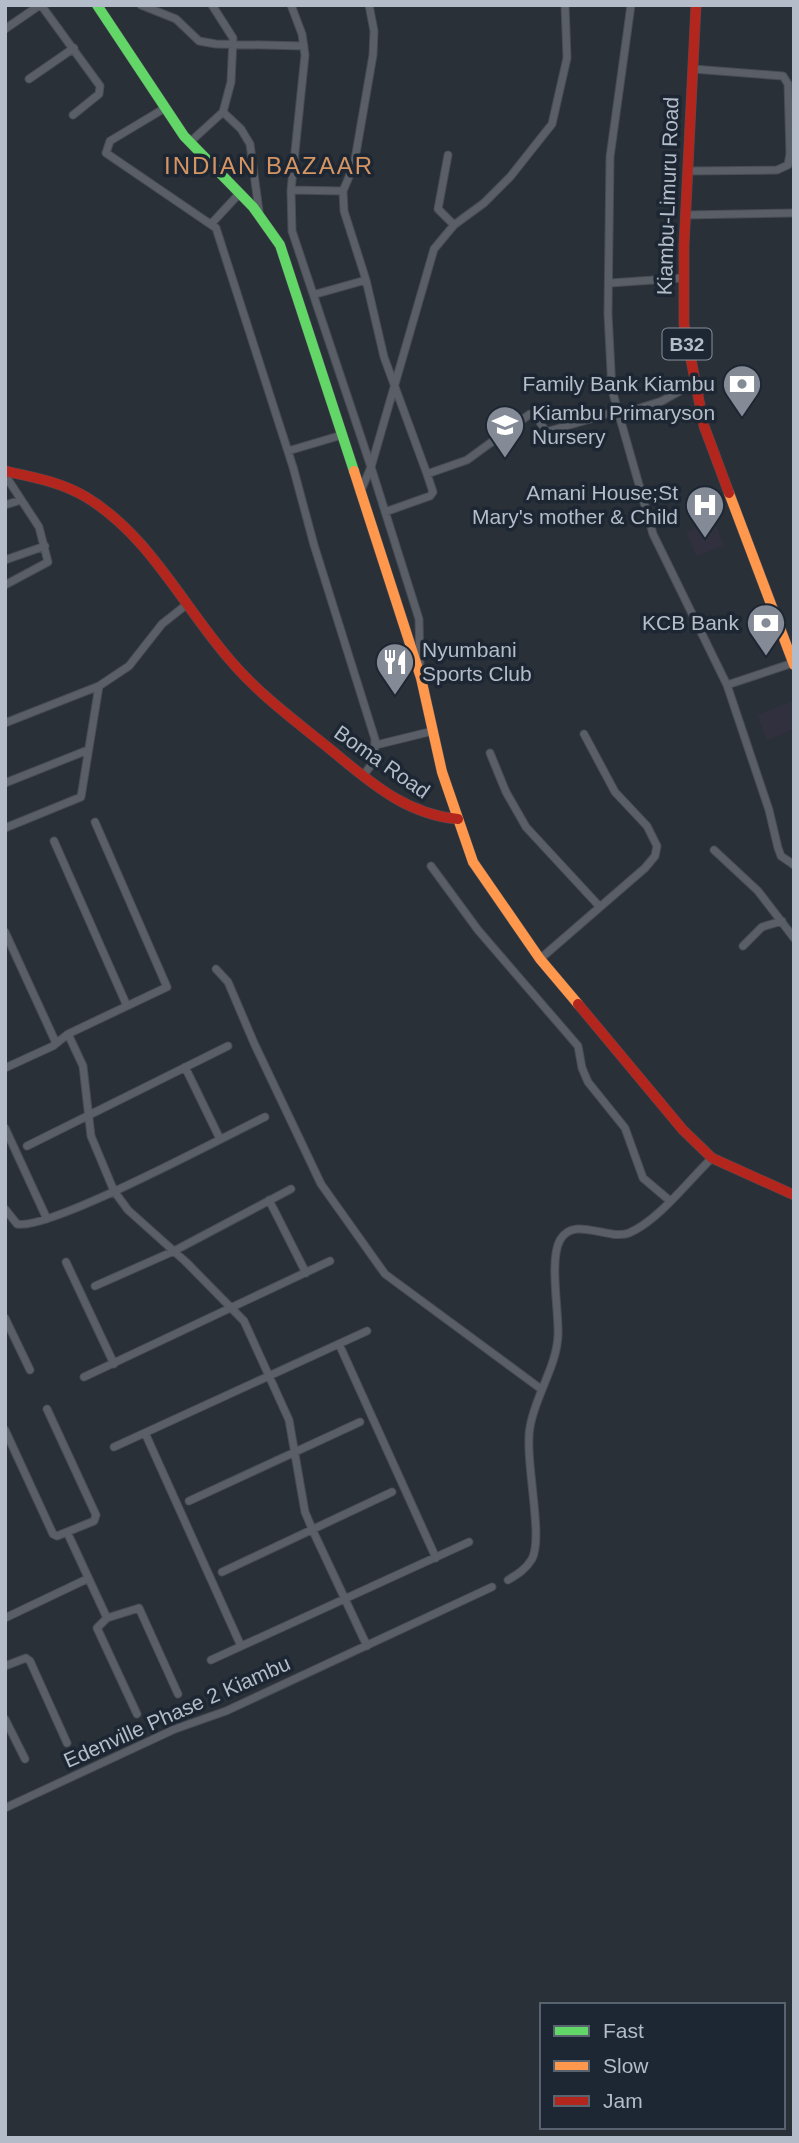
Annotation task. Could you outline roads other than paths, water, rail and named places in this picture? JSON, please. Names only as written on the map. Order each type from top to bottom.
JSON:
[{"type":"main road","points":[[97,5],[190,142],[238,195],[259,211],[277,237],[421,678],[442,772],[473,862],[540,960],[656,1101],[712,1158],[794,1195]]},
{"type":"main road","name":"Kiambu-Limuru Road","points":[[695,5],[685,215],[684,324],[704,426],[793,664]]},
{"type":"main road","name":"Boma Road","points":[[5,473],[29,474],[64,485],[98,502],[137,539],[229,661],[259,692],[363,776],[419,814],[458,819]]},
{"type":"street","points":[[5,29],[41,5],[74,48],[100,90],[73,115]]},
{"type":"street","points":[[141,5],[176,19],[199,41],[304,46]]},
{"type":"street","points":[[190,142],[223,112],[231,82],[233,44],[230,28],[212,5]]},
{"type":"street","points":[[290,5],[304,46],[291,190],[292,231],[316,295],[420,626],[421,678]]},
{"type":"street","points":[[369,5],[374,31],[373,55],[354,165],[343,191],[344,211],[366,280],[384,357],[395,380],[433,492],[430,496],[385,512]]},
{"type":"street","points":[[359,494],[371,467],[433,249],[454,225],[484,203],[510,177],[552,124],[567,58],[565,5]]},
{"type":"street","points":[[631,5],[610,157],[609,361],[617,413],[653,534],[727,685],[769,810],[778,848],[781,856],[794,865]]},
{"type":"street","points":[[29,79],[74,48]]},
{"type":"street","points":[[688,172],[777,170],[788,164],[790,154],[788,84],[783,76],[692,69]]},
{"type":"street","points":[[165,108],[110,141],[106,153],[212,223],[220,238],[224,261],[288,451],[376,745],[374,761],[363,776]]},
{"type":"street","points":[[223,112],[241,129],[250,144],[259,211]]},
{"type":"street","points":[[448,155],[438,209],[454,225]]},
{"type":"street","points":[[291,190],[343,191]]},
{"type":"street","points":[[212,223],[238,195]]},
{"type":"street","points":[[685,215],[794,213]]},
{"type":"street","points":[[277,237],[292,231]]},
{"type":"street","points":[[610,283],[683,278]]},
{"type":"street","points":[[316,295],[366,280]]},
{"type":"street","points":[[427,474],[467,460],[530,414],[535,414],[546,432],[662,401],[694,383]]},
{"type":"street","points":[[288,451],[342,435]]},
{"type":"street","points":[[5,473],[39,527],[47,566],[5,585]]},
{"type":"street","points":[[5,505],[21,500]]},
{"type":"street","points":[[374,539],[392,533]]},
{"type":"street","points":[[5,560],[45,546]]},
{"type":"street","points":[[5,723],[99,686],[129,666],[162,624],[186,605]]},
{"type":"street","points":[[727,685],[793,664]]},
{"type":"street","points":[[5,828],[81,797],[99,686]]},
{"type":"street","points":[[376,745],[433,731]]},
{"type":"street","points":[[540,960],[645,868],[654,856],[657,846],[647,826],[615,792],[584,734]]},
{"type":"street","points":[[5,783],[88,750]]},
{"type":"street","points":[[490,753],[506,792],[526,827],[600,907]]},
{"type":"street","points":[[5,1068],[56,1043],[68,1034],[167,988],[95,822]]},
{"type":"street","points":[[54,841],[127,1006]]},
{"type":"street","points":[[714,850],[758,891],[794,938]]},
{"type":"street","points":[[431,866],[478,930],[578,1046],[588,1082],[625,1128],[643,1178],[669,1200]]},
{"type":"street","points":[[743,946],[762,927],[782,921]]},
{"type":"street","points":[[5,932],[56,1043]]},
{"type":"street","points":[[216,969],[228,982],[321,1184],[385,1274],[541,1388]]},
{"type":"street","points":[[68,1034],[83,1066],[91,1136],[114,1191],[128,1210],[174,1251],[244,1321],[289,1420],[305,1512],[365,1647]]},
{"type":"street","points":[[27,1146],[228,1046]]},
{"type":"street","points":[[185,1067],[220,1139]]},
{"type":"street","points":[[5,1209],[17,1224],[33,1225],[114,1191],[264,1117]]},
{"type":"street","points":[[5,1128],[47,1219]]},
{"type":"street","points":[[508,1580],[524,1570],[535,1550],[528,1443],[530,1424],[558,1339],[555,1257],[558,1243],[571,1230],[626,1234],[669,1200],[712,1158]]},
{"type":"street","points":[[95,1286],[174,1251],[291,1189]]},
{"type":"street","points":[[269,1199],[306,1273]]},
{"type":"street","points":[[84,1377],[330,1261]]},
{"type":"street","points":[[66,1262],[114,1364]]},
{"type":"street","points":[[5,1318],[30,1370]]},
{"type":"street","points":[[114,1447],[367,1331]]},
{"type":"street","points":[[339,1344],[436,1558]]},
{"type":"street","points":[[5,1430],[53,1534],[67,1532],[97,1518],[47,1409]]},
{"type":"street","points":[[189,1501],[360,1422]]},
{"type":"street","points":[[145,1433],[241,1646]]},
{"type":"street","points":[[222,1572],[392,1492]]},
{"type":"street","points":[[67,1532],[107,1618]]},
{"type":"street","points":[[211,1660],[345,1601],[468,1542]]},
{"type":"street","points":[[5,1618],[87,1579]]},
{"type":"street","name":"Edenville Phase 2 Kiambu","points":[[5,1808],[174,1729],[226,1711],[492,1587]]},
{"type":"street","points":[[137,1714],[97,1628],[107,1618],[139,1608],[178,1694]]},
{"type":"street","points":[[5,1666],[28,1659],[67,1743]]},
{"type":"street","points":[[5,1719],[25,1759]]},
{"type":"place","name":"Family Bank Kiambu","points":[[742,418]]},
{"type":"place","name":"Kiambu Primaryson Nursery","points":[[505,459]]},
{"type":"place","name":"Amani House;St Mary's mother & Child","points":[[705,539]]},
{"type":"place","name":"KCB Bank","points":[[766,657]]},
{"type":"place","name":"Nyumbani Sports Club","points":[[395,696]]},
{"type":"district","name":"INDIAN BAZAAR","points":[[269,166]]}]
